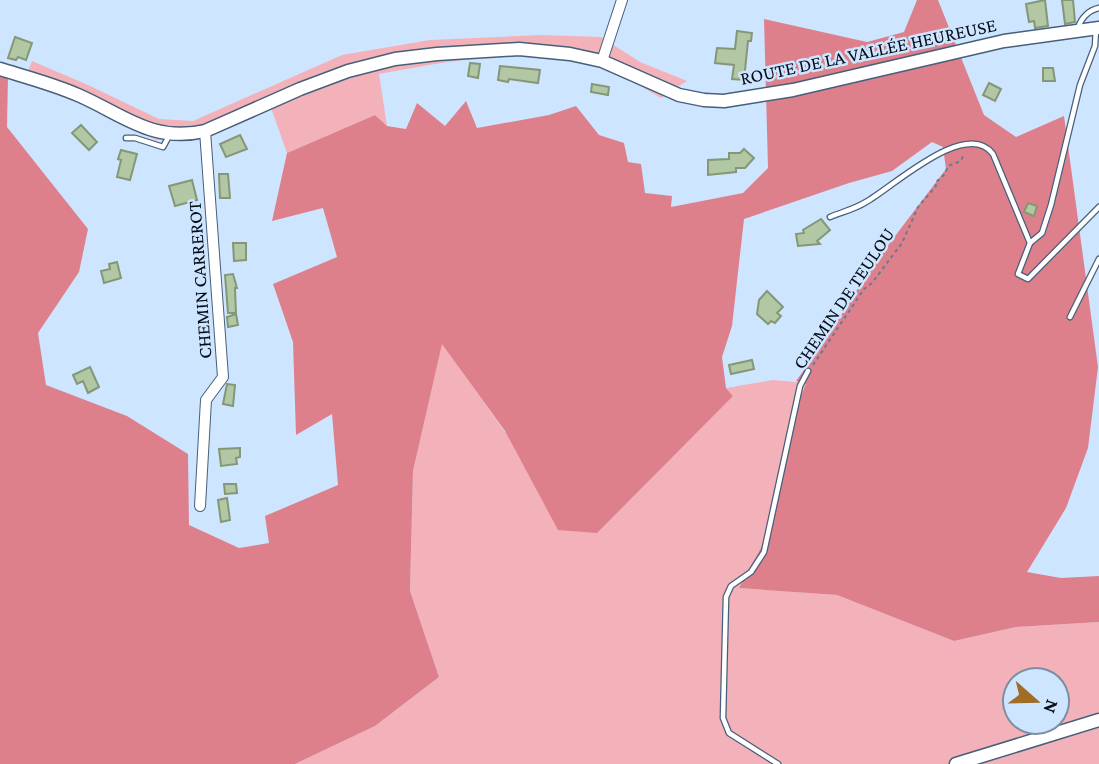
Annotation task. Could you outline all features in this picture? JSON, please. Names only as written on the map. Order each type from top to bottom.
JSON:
[{"type":"street","points":[[602,61],[622,0]]},
{"type":"street","name":"ROUTE DE LA VALLÉE HEUREUSE","points":[[170,135],[205,131],[348,71],[394,59],[437,54],[519,49],[570,54],[602,61],[679,95],[704,100],[742,100],[1004,41],[1097,28]]},
{"type":"street","points":[[0,69],[62,89],[146,129],[170,135]]},
{"type":"street","name":"CHEMIN CARREROT","points":[[200,506],[206,400],[223,377],[208,137],[205,131]]},
{"type":"street","points":[[956,764],[1099,720]]},
{"type":"lane","points":[[1077,32],[1081,20],[1093,9],[1099,8]]},
{"type":"lane","points":[[1097,28],[1095,46],[1080,85],[1051,205],[1042,233],[1030,243],[1018,274],[1028,279],[1099,207]]},
{"type":"lane","points":[[126,138],[135,138],[163,147],[170,135]]},
{"type":"lane","points":[[830,217],[865,203],[936,153],[977,142],[988,147],[993,155],[1030,243]]},
{"type":"lane","points":[[1070,317],[1099,258]]},
{"type":"lane","name":"CHEMIN DE TEULOU","points":[[778,764],[729,733],[723,718],[726,597],[731,586],[751,572],[764,552],[800,386],[807,371]]},
{"type":"path","name":"CHEMIN DE TEULOU","points":[[807,371],[864,289],[872,283],[902,243],[918,207],[936,186],[935,183],[945,174],[948,166],[961,161]]},
{"type":"shaded area","points":[[917,0],[938,0],[984,115],[1016,137],[1064,116],[1098,367],[1088,448],[1066,508],[1027,572],[1061,578],[1099,576],[1099,622],[1016,627],[954,641],[837,595],[739,588],[763,544],[798,403],[806,384],[796,381],[821,347],[870,269],[946,169],[943,147],[932,142],[892,171],[744,219],[732,326],[722,357],[726,388],[733,396],[597,533],[558,530],[505,431],[442,344],[413,471],[410,591],[439,677],[375,726],[295,764],[0,764],[0,74],[8,76],[7,127],[88,229],[79,272],[38,333],[46,385],[127,416],[188,454],[189,525],[239,548],[269,543],[265,516],[338,485],[332,414],[296,435],[293,342],[273,284],[337,257],[323,208],[272,221],[287,153],[375,115],[387,126],[406,129],[417,103],[445,126],[466,101],[477,128],[549,115],[576,106],[599,135],[624,143],[628,162],[641,164],[645,193],[672,196],[671,207],[743,193],[768,168],[764,19],[867,42],[904,32]]},
{"type":"shaded area","points":[[541,35],[601,37],[640,62],[687,81],[661,98],[604,67],[548,56],[520,55],[463,60],[379,74],[387,126],[375,115],[287,153],[271,108],[224,129],[189,140],[156,140],[53,90],[0,74],[0,62],[28,71],[32,61],[159,119],[193,121],[342,55],[430,40]]},
{"type":"shaded area","points":[[442,343],[505,432],[733,396],[726,388],[773,380],[807,383],[798,403],[763,544],[740,588],[837,595],[954,641],[1016,627],[1099,622],[1099,764],[295,764],[375,726],[439,677],[410,591],[413,471]]},
{"type":"building","points":[[1045,0],[1048,26],[1035,28],[1034,21],[1029,22],[1026,4]]},
{"type":"building","points":[[1062,0],[1073,0],[1075,22],[1065,24]]},
{"type":"building","points":[[737,31],[752,33],[751,41],[748,41],[744,80],[732,79],[734,65],[715,63],[717,48],[735,49]]},
{"type":"building","points":[[15,37],[32,43],[26,60],[8,58]]},
{"type":"building","points":[[470,63],[480,64],[478,78],[468,76]]},
{"type":"building","points":[[500,66],[540,70],[538,83],[498,80]]},
{"type":"building","points":[[1043,68],[1053,68],[1055,81],[1043,81]]},
{"type":"building","points":[[989,83],[1001,89],[995,101],[983,95]]},
{"type":"building","points":[[592,84],[609,87],[608,95],[591,92]]},
{"type":"building","points":[[81,125],[97,142],[89,150],[72,133]]},
{"type":"building","points":[[240,135],[247,149],[226,157],[220,144]]},
{"type":"building","points":[[744,149],[754,158],[745,168],[736,168],[736,172],[708,175],[708,160],[729,159],[729,153],[740,153]]},
{"type":"building","points":[[121,150],[137,154],[130,180],[117,177]]},
{"type":"building","points":[[219,174],[228,174],[230,198],[220,198]]},
{"type":"building","points":[[192,180],[197,200],[175,206],[169,186]]},
{"type":"building","points":[[1028,203],[1037,206],[1034,216],[1024,212]]},
{"type":"building","points":[[821,219],[830,230],[817,241],[820,244],[798,246],[796,234],[804,233],[803,230]]},
{"type":"building","points":[[233,243],[246,243],[246,260],[234,261]]},
{"type":"building","points":[[117,262],[121,278],[104,283],[101,271],[110,269],[109,264]]},
{"type":"building","points":[[233,274],[237,288],[236,313],[228,313],[225,275]]},
{"type":"building","points":[[767,291],[783,307],[777,313],[781,316],[775,323],[771,321],[768,324],[757,314],[759,300]]},
{"type":"building","points":[[236,314],[238,325],[228,327],[227,317]]},
{"type":"building","points":[[752,360],[754,369],[731,374],[729,365]]},
{"type":"building","points":[[90,367],[99,387],[88,393],[83,381],[77,384],[73,375]]},
{"type":"building","points":[[227,384],[235,385],[233,406],[223,404]]},
{"type":"building","points":[[240,448],[237,464],[221,466],[219,449]]},
{"type":"building","points":[[224,484],[236,484],[237,493],[225,494]]},
{"type":"building","points":[[227,498],[230,520],[221,522],[218,500]]}]
